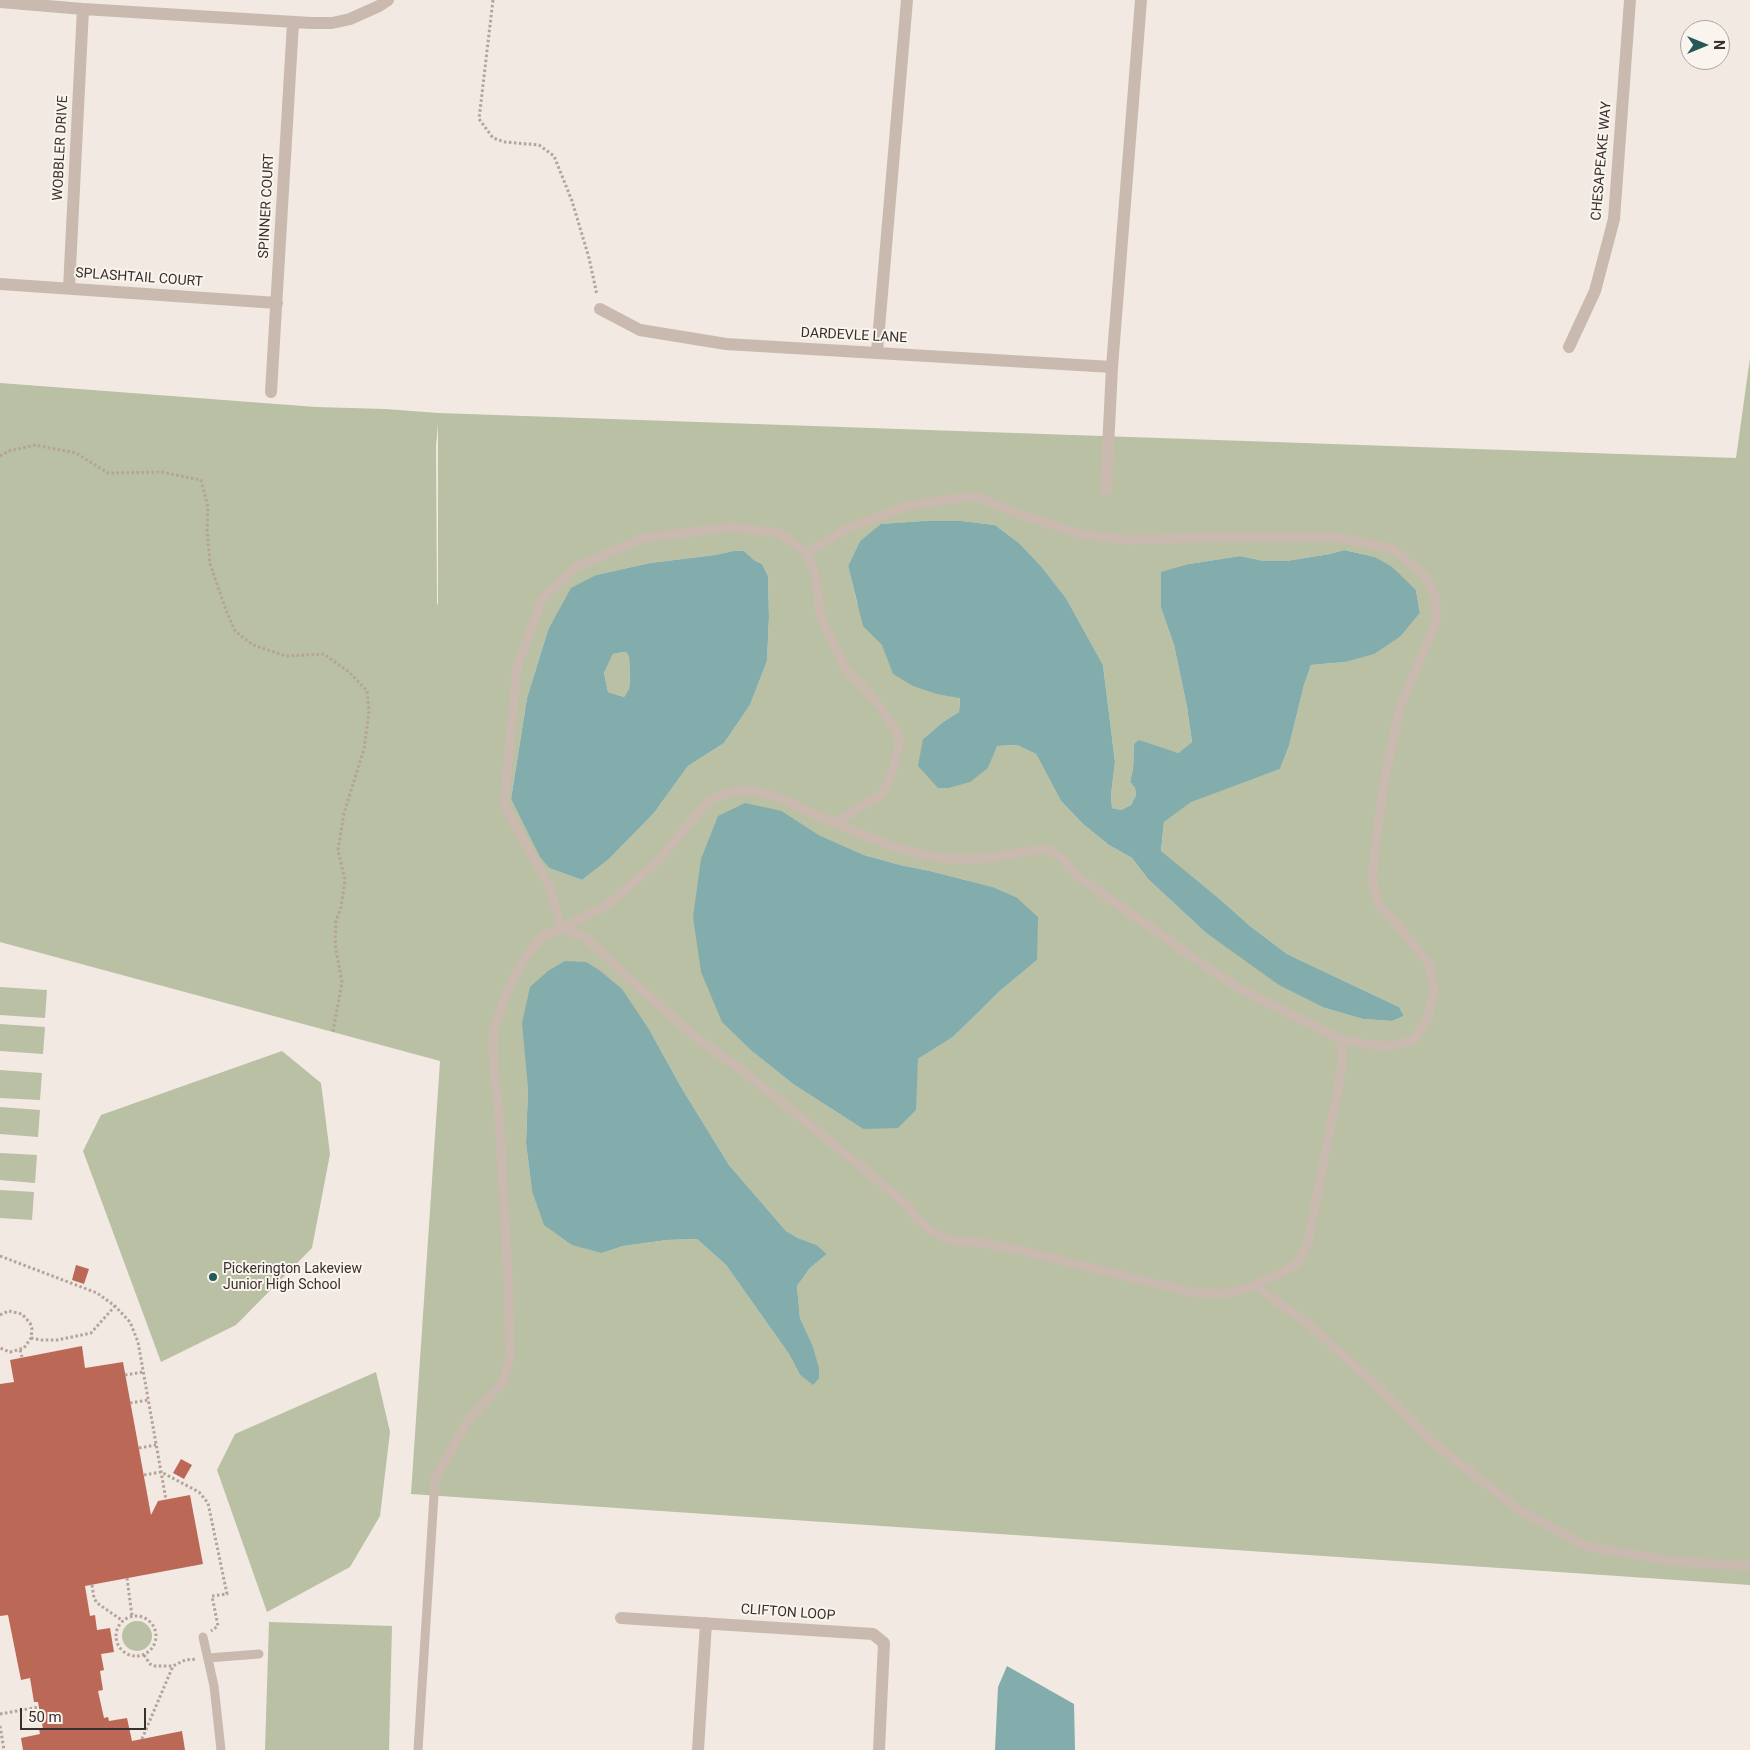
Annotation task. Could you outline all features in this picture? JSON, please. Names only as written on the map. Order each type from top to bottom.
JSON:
[{"type":"street","points":[[0,2],[293,23],[332,23],[350,19],[388,0]]},
{"type":"street","points":[[877,352],[906,0]]},
{"type":"street","points":[[1106,489],[1112,367],[1141,0]]},
{"type":"street","name":"CHESAPEAKE WAY","points":[[1569,347],[1595,291],[1614,219],[1630,0]]},
{"type":"street","name":"WOBBLER DRIVE","points":[[68,288],[83,9]]},
{"type":"street","name":"SPINNER COURT","points":[[271,392],[293,23]]},
{"type":"street","name":"SPLASHTAIL COURT","points":[[0,284],[277,303]]},
{"type":"street","name":"DARDEVLE LANE","points":[[600,309],[640,330],[726,344],[1112,367]]},
{"type":"street","points":[[621,1618],[706,1623],[698,1750]]},
{"type":"street","name":"CLIFTON LOOP","points":[[706,1623],[873,1634],[884,1643],[879,1750]]},
{"type":"lane","points":[[418,1750],[435,1480],[468,1420],[504,1381],[510,1356],[508,1277],[493,1032],[505,997],[519,967],[542,936],[562,929],[603,907],[635,882],[660,859],[707,802],[721,795],[737,791],[754,791],[781,798],[809,812],[894,847],[950,859],[981,859],[1041,849],[1050,850],[1061,857],[1077,876],[1244,992],[1340,1039],[1365,1044],[1391,1046],[1414,1040],[1428,1018],[1434,989],[1429,964],[1397,924],[1378,904],[1372,880],[1384,782],[1400,707],[1436,623],[1436,597],[1425,576],[1393,549],[1335,536],[1219,536],[1129,540],[1080,534],[1019,514],[975,496],[910,505],[846,529],[807,553]]},
{"type":"lane","points":[[562,929],[550,887],[504,805],[517,667],[542,599],[574,568],[643,538],[732,527],[778,533],[807,553],[815,576],[821,618],[846,669],[879,705],[900,737],[894,770],[882,794],[836,822]]},
{"type":"lane","points":[[562,929],[583,936],[700,1040],[742,1070],[864,1169],[907,1205],[915,1217],[937,1234],[950,1240],[1015,1249],[1196,1293],[1228,1294],[1255,1285],[1297,1263],[1307,1246],[1342,1064],[1340,1039]]},
{"type":"lane","points":[[1255,1285],[1312,1327],[1383,1392],[1431,1441],[1518,1509],[1585,1546],[1671,1561],[1750,1566]]},
{"type":"lane","points":[[203,1637],[214,1686],[221,1750]]},
{"type":"lane","points":[[208,1658],[259,1654]]},
{"type":"path","points":[[493,0],[479,119],[493,138],[505,142],[539,145],[554,156],[572,202],[586,248],[600,309]]},
{"type":"path","points":[[0,456],[36,445],[76,453],[108,473],[162,472],[201,480],[208,507],[207,528],[210,564],[235,631],[253,645],[286,656],[324,654],[349,672],[367,691],[369,711],[364,749],[344,813],[338,850],[345,880],[341,907],[336,921],[335,944],[342,982],[333,1032]]},
{"type":"path","points":[[0,1256],[97,1293],[115,1306],[130,1322],[134,1331],[143,1372],[166,1500]]},
{"type":"path","points":[[31,1338],[57,1340],[91,1333],[115,1306]]},
{"type":"path","points":[[0,1315],[9,1311],[22,1314],[30,1323],[32,1329],[31,1338],[20,1350],[10,1352],[0,1348]]},
{"type":"path","points":[[20,1350],[22,1358]]},
{"type":"path","points":[[125,1375],[143,1372]]},
{"type":"path","points":[[130,1403],[148,1400]]},
{"type":"path","points":[[139,1448],[156,1445]]},
{"type":"path","points":[[144,1475],[161,1472],[199,1492],[208,1503],[227,1594],[212,1596],[218,1626],[203,1637]]},
{"type":"path","points":[[127,1578],[132,1616]]},
{"type":"path","points":[[92,1585],[94,1598],[97,1603],[123,1621]]},
{"type":"path","points":[[132,1616],[145,1617],[155,1627],[157,1634],[154,1647],[144,1655],[132,1656],[121,1649],[116,1638],[116,1630],[123,1621],[132,1616]]},
{"type":"path","points":[[144,1655],[150,1664],[155,1666],[173,1666],[185,1660],[208,1658]]},
{"type":"path","points":[[142,1739],[173,1666]]},
{"type":"path","points":[[0,1714],[39,1707]]},
{"type":"path","points":[[0,1726],[4,1750]]},
{"type":"green space","points":[[1750,358],[1750,1585],[411,1494],[440,1061],[0,942],[0,383],[316,407],[438,413],[1736,458]],"holes":[[[438,424],[437,605],[436,446]],[[962,521],[995,525],[1019,543],[1041,566],[1066,598],[1103,665],[1115,762],[1111,795],[1112,808],[1121,810],[1131,805],[1136,795],[1135,788],[1130,782],[1133,769],[1134,744],[1178,753],[1192,742],[1174,645],[1161,608],[1189,564],[1240,556],[1264,561],[1286,561],[1344,550],[1375,557],[1416,590],[1420,613],[1401,636],[1345,662],[1311,665],[1304,685],[1289,746],[1280,769],[1191,801],[1164,822],[1161,852],[1250,926],[1287,954],[1399,1007],[1404,1016],[1392,1021],[1363,1019],[1325,1008],[1205,932],[1148,879],[1132,858],[1109,845],[1083,824],[1061,801],[1036,754],[1017,745],[996,746],[988,768],[923,739],[943,722],[959,712],[960,697],[940,695],[894,674],[882,644],[857,603],[848,566],[860,541],[882,524]],[[733,551],[744,551],[762,564],[768,576],[767,661],[750,705],[724,743],[688,766],[654,813],[609,859],[582,880],[549,868],[540,856],[511,799],[527,698],[548,630],[596,575],[650,563]],[[782,811],[819,835],[864,855],[993,887],[1016,897],[1037,960],[1001,990],[953,1037],[918,1059],[863,1129],[793,1084],[753,1052]],[[650,1031],[681,1087],[729,1165],[786,1231],[817,1245],[827,1254],[810,1268],[797,1286],[800,1318],[812,1344],[813,1384],[800,1375],[789,1354],[726,1265],[697,1239],[667,1240],[623,1246],[602,1253],[532,1191],[526,1143],[528,1088]]]},
{"type":"green space","points":[[626,652],[629,657],[630,677],[629,689],[624,697],[608,692],[604,673],[613,654]]},
{"type":"green space","points":[[0,987],[47,990],[45,1018],[0,1015]]},
{"type":"green space","points":[[0,1024],[45,1027],[43,1054],[0,1051]]},
{"type":"green space","points":[[282,1051],[321,1083],[330,1154],[312,1248],[236,1325],[161,1362],[83,1151],[101,1115]]},
{"type":"green space","points":[[0,1070],[42,1073],[40,1100],[0,1098]]},
{"type":"green space","points":[[0,1107],[40,1110],[38,1137],[0,1134]]},
{"type":"green space","points":[[0,1153],[37,1155],[35,1183],[0,1180]]},
{"type":"green space","points":[[0,1190],[34,1192],[32,1220],[0,1218]]},
{"type":"green space","points":[[376,1372],[390,1432],[380,1516],[350,1567],[267,1612],[217,1470],[235,1434]]},
{"type":"green space","points":[[137,1621],[148,1625],[152,1636],[148,1647],[137,1651],[126,1647],[122,1636],[126,1625]]},
{"type":"green space","points":[[269,1622],[392,1626],[389,1750],[265,1750]]},
{"type":"water","points":[[962,521],[995,525],[1019,543],[1041,566],[1066,598],[1103,665],[1115,762],[1111,795],[1112,808],[1121,810],[1131,805],[1136,795],[1135,788],[1130,782],[1133,769],[1134,744],[1139,740],[1178,753],[1192,742],[1174,645],[1161,608],[1161,572],[1189,564],[1240,556],[1264,561],[1286,561],[1344,550],[1375,557],[1392,567],[1416,590],[1420,613],[1401,636],[1374,654],[1345,662],[1311,665],[1304,685],[1289,746],[1280,769],[1191,802],[1164,822],[1161,851],[1250,926],[1287,954],[1399,1007],[1404,1016],[1392,1021],[1363,1019],[1325,1008],[1279,985],[1205,932],[1148,879],[1132,858],[1109,845],[1083,824],[1061,801],[1036,754],[1017,745],[997,746],[988,768],[970,782],[948,788],[938,788],[918,766],[923,739],[943,722],[959,712],[960,698],[940,695],[913,686],[893,674],[882,645],[863,626],[848,566],[860,541],[881,524]]},
{"type":"water","points":[[733,551],[744,551],[762,564],[768,576],[767,661],[750,705],[724,743],[688,766],[654,813],[609,859],[582,880],[549,868],[540,857],[511,799],[527,698],[548,630],[571,588],[596,575],[650,563]],"holes":[[[626,652],[629,657],[630,677],[629,689],[624,697],[608,692],[604,673],[613,654]]]},
{"type":"water","points":[[745,803],[782,811],[819,835],[864,855],[993,887],[1016,897],[1038,917],[1037,960],[1001,990],[953,1037],[918,1059],[916,1110],[898,1128],[863,1129],[793,1084],[753,1052],[722,1022],[701,972],[693,917],[701,859],[718,816]]},
{"type":"water","points":[[565,961],[586,962],[622,989],[650,1031],[681,1087],[729,1165],[786,1231],[817,1245],[827,1254],[810,1268],[797,1286],[800,1318],[812,1344],[819,1368],[819,1378],[813,1385],[800,1375],[789,1354],[726,1265],[697,1239],[667,1240],[623,1246],[602,1253],[572,1245],[544,1225],[532,1191],[526,1143],[528,1088],[522,1023],[530,987],[548,971]]},
{"type":"water","points":[[1007,1666],[1074,1704],[1075,1750],[995,1750],[998,1687]]},
{"type":"building","points":[[76,1265],[89,1269],[84,1284],[72,1280]]},
{"type":"building","points":[[82,1346],[85,1368],[123,1362],[151,1515],[158,1501],[190,1495],[203,1564],[85,1586],[90,1616],[95,1615],[97,1630],[110,1628],[114,1652],[101,1654],[104,1670],[100,1671],[103,1690],[98,1691],[104,1718],[108,1717],[109,1721],[127,1718],[132,1741],[182,1731],[185,1750],[23,1750],[21,1738],[40,1734],[39,1729],[43,1729],[38,1702],[34,1702],[30,1678],[21,1680],[8,1615],[0,1616],[0,1384],[14,1382],[10,1360]]},
{"type":"building","points":[[181,1459],[192,1465],[184,1479],[173,1473]]},
{"type":"place","name":"Pickerington Lakeview Junior High School","points":[[213,1277]]}]
